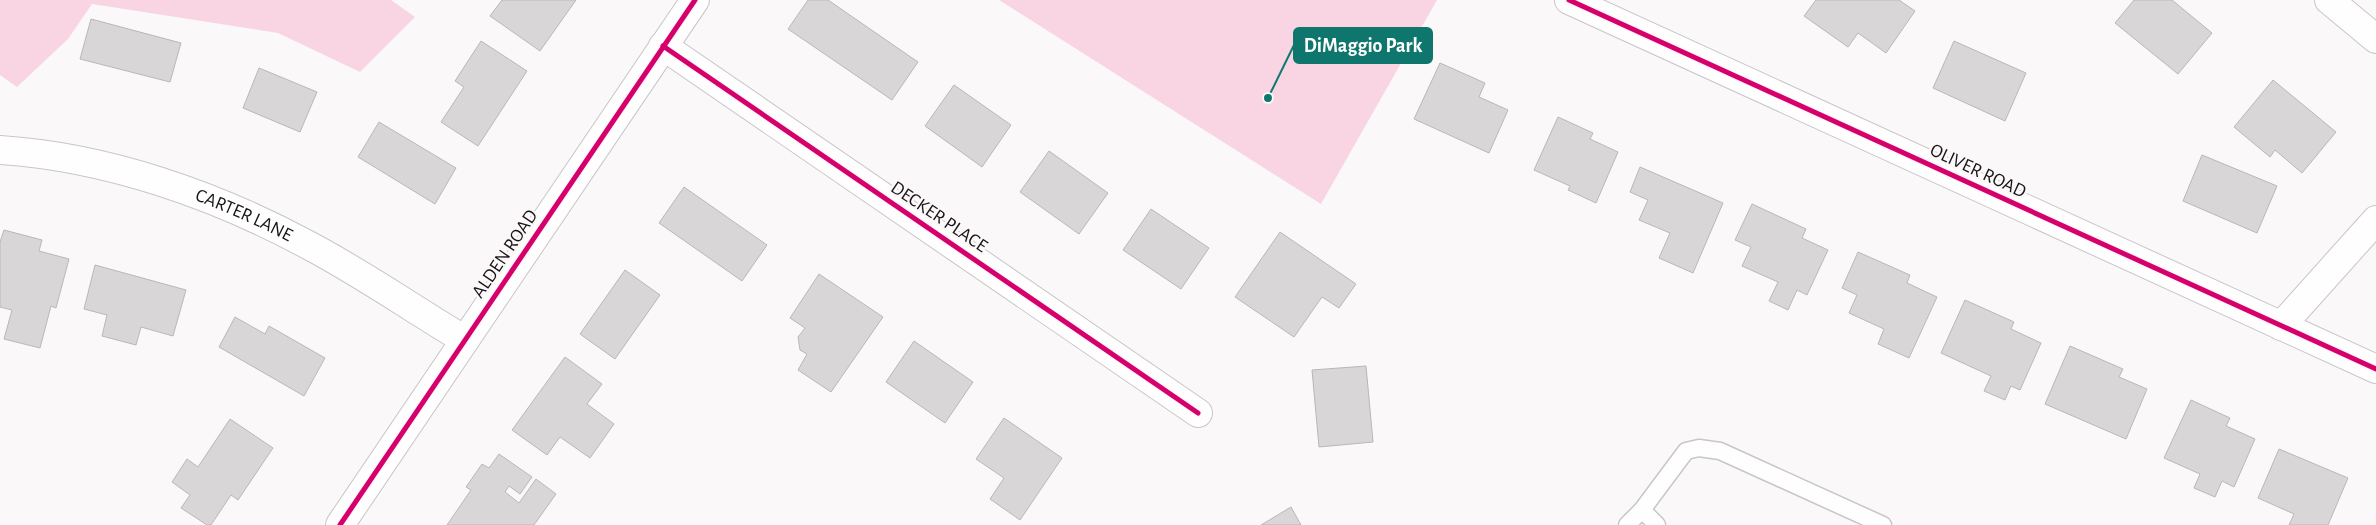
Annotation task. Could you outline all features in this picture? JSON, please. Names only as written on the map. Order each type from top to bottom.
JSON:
[{"type":"street","name":"ALDEN ROAD","points":[[340,525],[695,0]]},
{"type":"street","name":"OLIVER ROAD","points":[[1569,0],[2376,369]]},
{"type":"street","points":[[2329,0],[2376,39]]},
{"type":"street","name":"DECKER PLACE","points":[[663,46],[1198,413]]},
{"type":"street","name":"CARTER LANE","points":[[0,150],[93,165],[153,180],[233,209],[310,246],[465,340]]},
{"type":"street","points":[[2281,326],[2376,220]]},
{"type":"lane","points":[[1627,525],[1642,510],[1686,451],[1700,448],[1720,451],[1883,525]]},
{"type":"lane","points":[[1642,510],[1657,525]]},
{"type":"shaded area","points":[[0,0],[391,0],[415,17],[360,72],[278,33],[92,4],[68,39],[17,87],[0,75]]},
{"type":"shaded area","points":[[999,0],[1437,0],[1321,204]]},
{"type":"building","points":[[502,0],[576,0],[540,51],[490,16]]},
{"type":"building","points":[[808,0],[828,0],[918,62],[892,100],[788,29]]},
{"type":"building","points":[[1816,0],[1899,0],[1915,11],[1886,53],[1858,33],[1848,47],[1804,16]]},
{"type":"building","points":[[2134,0],[2172,0],[2212,33],[2178,74],[2115,23]]},
{"type":"building","points":[[91,19],[181,43],[170,82],[80,59]]},
{"type":"building","points":[[481,41],[527,71],[478,146],[441,122],[464,87],[455,81]]},
{"type":"building","points":[[1954,41],[2026,73],[2005,121],[1933,88]]},
{"type":"building","points":[[1440,63],[1485,83],[1479,97],[1508,110],[1489,153],[1414,119]]},
{"type":"building","points":[[259,68],[317,92],[300,132],[243,108]]},
{"type":"building","points":[[2273,80],[2336,132],[2302,173],[2275,150],[2270,157],[2234,127]]},
{"type":"building","points":[[954,85],[1011,125],[982,167],[925,126]]},
{"type":"building","points":[[1558,117],[1593,133],[1590,139],[1618,152],[1596,203],[1568,190],[1570,186],[1534,170]]},
{"type":"building","points":[[379,122],[456,168],[435,204],[358,157]]},
{"type":"building","points":[[1049,151],[1108,193],[1079,234],[1020,192]]},
{"type":"building","points":[[2202,155],[2277,186],[2257,233],[2183,201]]},
{"type":"building","points":[[1640,167],[1723,203],[1693,273],[1659,258],[1670,233],[1639,220],[1648,200],[1630,192]]},
{"type":"building","points":[[684,187],[767,245],[742,281],[659,223]]},
{"type":"building","points":[[1752,204],[1806,229],[1802,238],[1828,250],[1807,295],[1797,290],[1788,310],[1769,301],[1778,282],[1742,266],[1751,247],[1735,240]]},
{"type":"building","points":[[1151,209],[1209,248],[1181,289],[1123,250]]},
{"type":"building","points":[[4,230],[42,240],[39,251],[69,259],[56,308],[51,306],[40,348],[4,339],[12,310],[0,307],[0,242]]},
{"type":"building","points":[[1280,232],[1356,284],[1339,308],[1322,297],[1294,337],[1235,297]]},
{"type":"building","points":[[1858,252],[1910,275],[1907,283],[1937,297],[1909,358],[1878,344],[1884,329],[1849,313],[1857,295],[1842,288]]},
{"type":"building","points":[[95,265],[186,290],[173,336],[141,327],[136,345],[102,336],[107,315],[84,309]]},
{"type":"building","points":[[625,270],[660,295],[615,359],[580,334]]},
{"type":"building","points":[[819,274],[883,317],[831,392],[798,370],[807,354],[800,350],[798,337],[805,328],[790,318]]},
{"type":"building","points":[[1965,300],[2014,322],[2011,329],[2041,343],[2020,390],[2011,386],[2005,400],[1984,391],[1991,376],[1941,353]]},
{"type":"building","points":[[235,317],[265,334],[269,326],[325,358],[304,396],[219,347]]},
{"type":"building","points":[[914,341],[973,382],[945,423],[886,382]]},
{"type":"building","points":[[2070,346],[2123,369],[2119,377],[2147,389],[2126,439],[2045,404]]},
{"type":"building","points":[[565,357],[602,384],[587,404],[614,424],[590,458],[560,437],[547,455],[512,430]]},
{"type":"building","points":[[1366,366],[1373,442],[1319,447],[1312,370]]},
{"type":"building","points":[[2191,400],[2230,418],[2226,426],[2255,439],[2234,487],[2222,481],[2215,497],[2194,488],[2200,474],[2164,458]]},
{"type":"building","points":[[1004,418],[1062,458],[1020,520],[990,499],[1004,478],[976,459]]},
{"type":"building","points":[[230,419],[273,448],[238,500],[231,495],[211,525],[207,525],[181,508],[190,495],[172,482],[187,459],[198,467]]},
{"type":"building","points":[[2279,449],[2348,478],[2328,525],[2289,525],[2294,514],[2258,498]]},
{"type":"building","points":[[499,454],[532,477],[520,494],[509,486],[505,492],[519,503],[536,479],[556,494],[534,525],[447,525],[471,490],[466,487],[482,464],[489,468]]},
{"type":"building","points":[[1291,507],[1301,525],[1261,525]]},
{"type":"cycle path","points":[[340,525],[695,0]]},
{"type":"cycle path","points":[[1569,0],[2376,369]]},
{"type":"cycle path","points":[[663,46],[1198,413]]},
{"type":"place","name":"DiMaggio Park","points":[[1268,98]]}]
